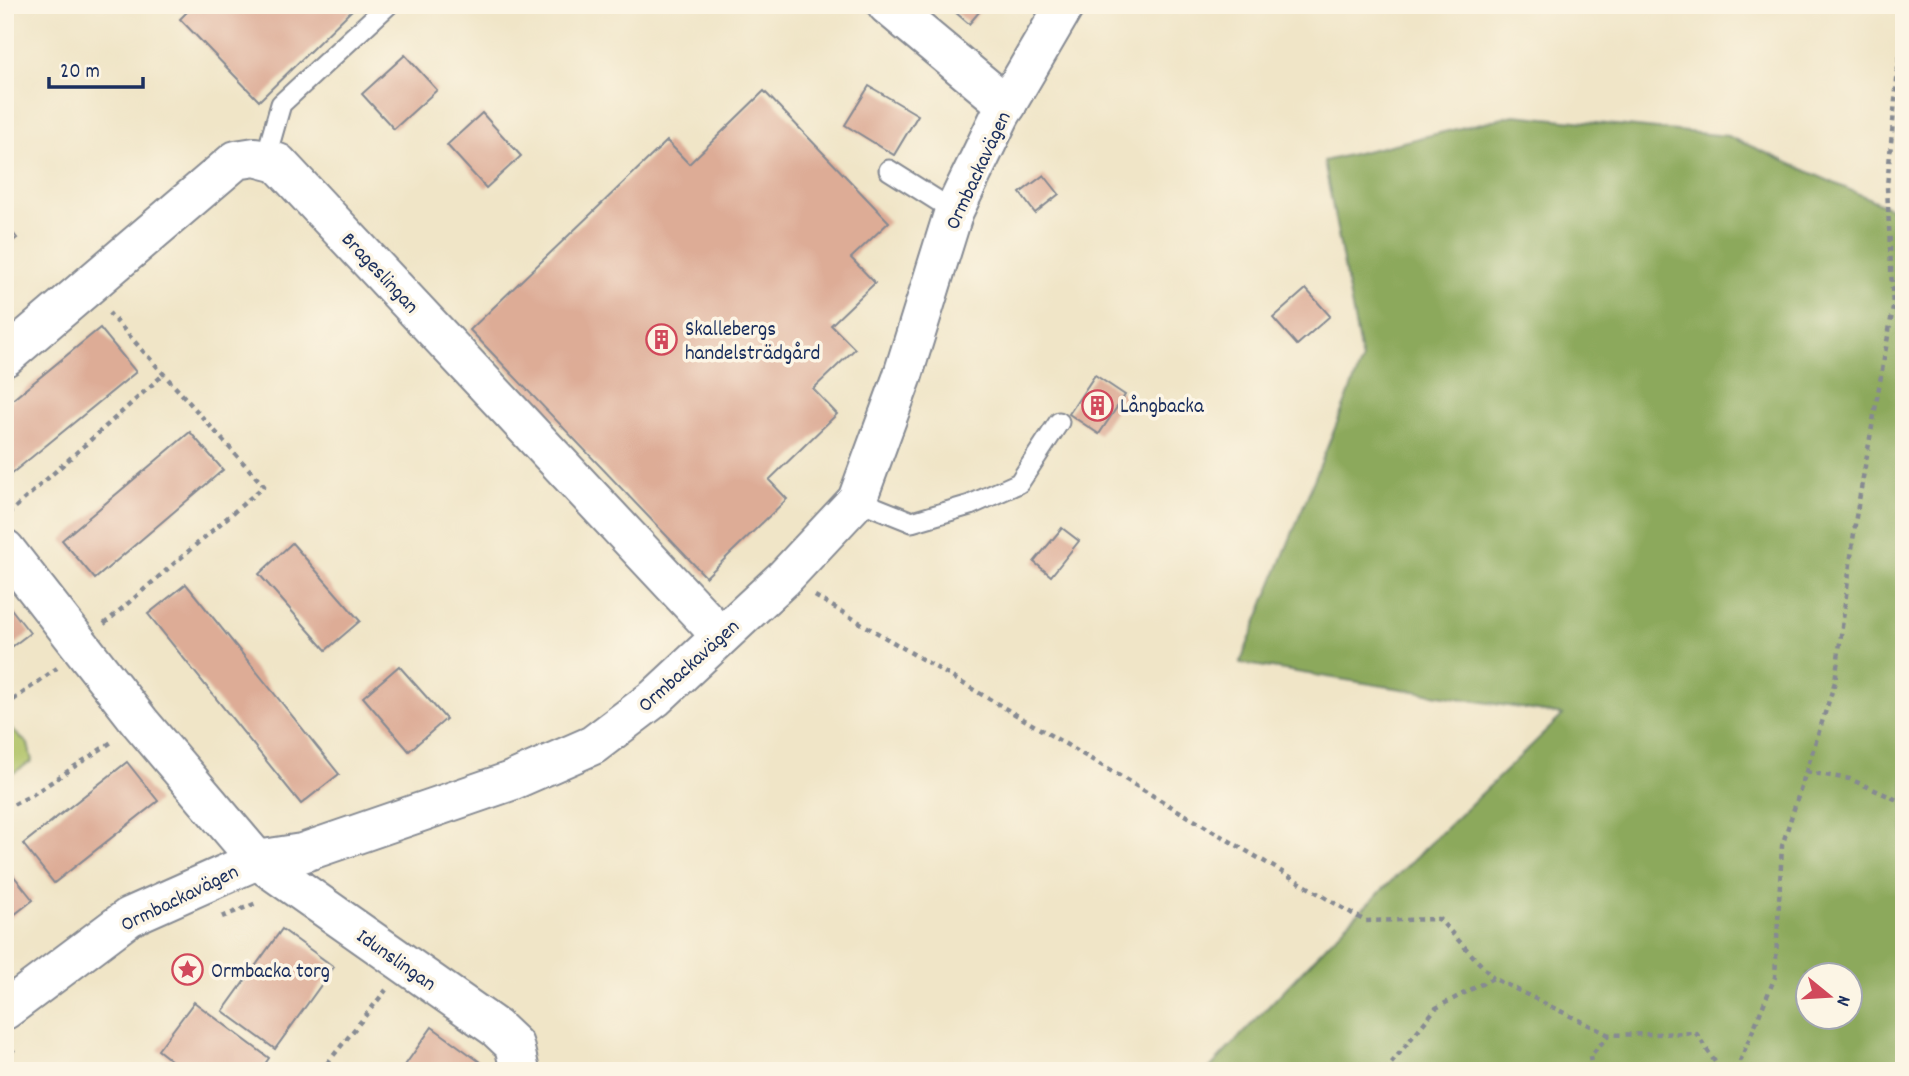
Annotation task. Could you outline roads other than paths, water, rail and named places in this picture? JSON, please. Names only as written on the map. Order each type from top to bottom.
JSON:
[{"type":"street","points":[[887,5],[1007,105]]},
{"type":"street","name":"Ormbackavägen","points":[[13,1026],[128,917],[257,860],[302,853],[485,790],[593,745],[655,698],[784,578],[857,500],[902,378],[954,211],[1007,105],[1065,5]]},
{"type":"street","points":[[5,357],[88,289],[236,160],[265,160]]},
{"type":"street","name":"Brageslingan","points":[[265,160],[278,163],[293,178],[720,635]]},
{"type":"street","points":[[5,549],[140,722],[257,860]]},
{"type":"street","name":"Idunslingan","points":[[257,860],[496,1028],[514,1045],[520,1071]]},
{"type":"lane","points":[[265,160],[281,104],[388,5]]},
{"type":"lane","points":[[889,170],[954,211]]},
{"type":"lane","points":[[857,500],[912,522],[970,505],[1019,483],[1059,422]]},
{"type":"place","name":"Skallebergs handelsträdgård","points":[[662,340]]},
{"type":"place","name":"Långbacka","points":[[1097,405]]},
{"type":"place","name":"Ormbacka torg","points":[[188,970]]}]
